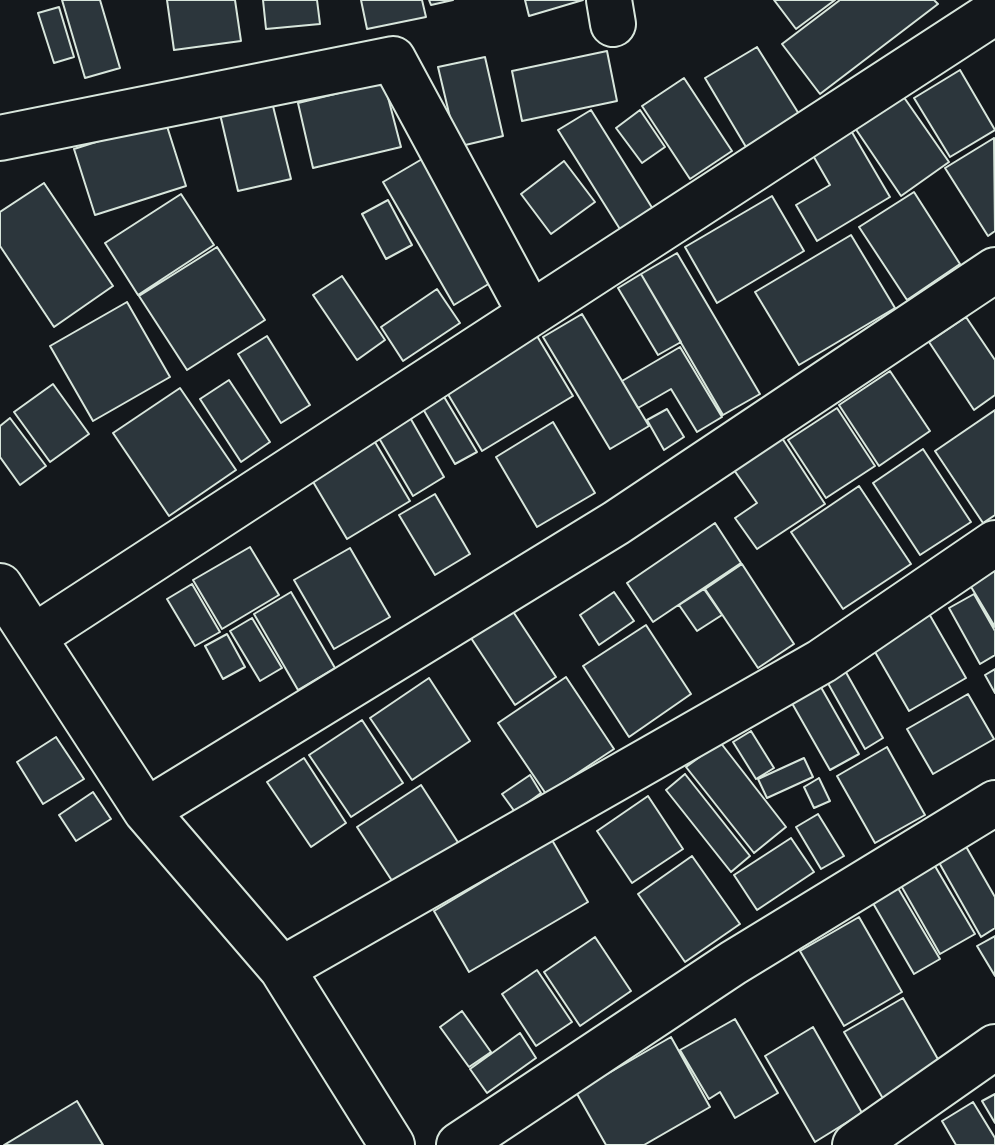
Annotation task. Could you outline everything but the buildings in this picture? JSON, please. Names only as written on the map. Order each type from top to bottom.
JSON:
[{"type":"street","points":[[35,636],[995,12]]},
{"type":"street","points":[[0,138],[393,59],[530,313]]},
{"type":"street","points":[[146,811],[616,523],[995,270]]},
{"type":"street","points":[[282,969],[822,661],[995,543]]},
{"type":"street","points":[[0,586],[146,811],[282,969],[392,1145]]},
{"type":"street","points":[[459,1145],[733,963],[995,803]]},
{"type":"street","points":[[855,1145],[995,1047]]}]
